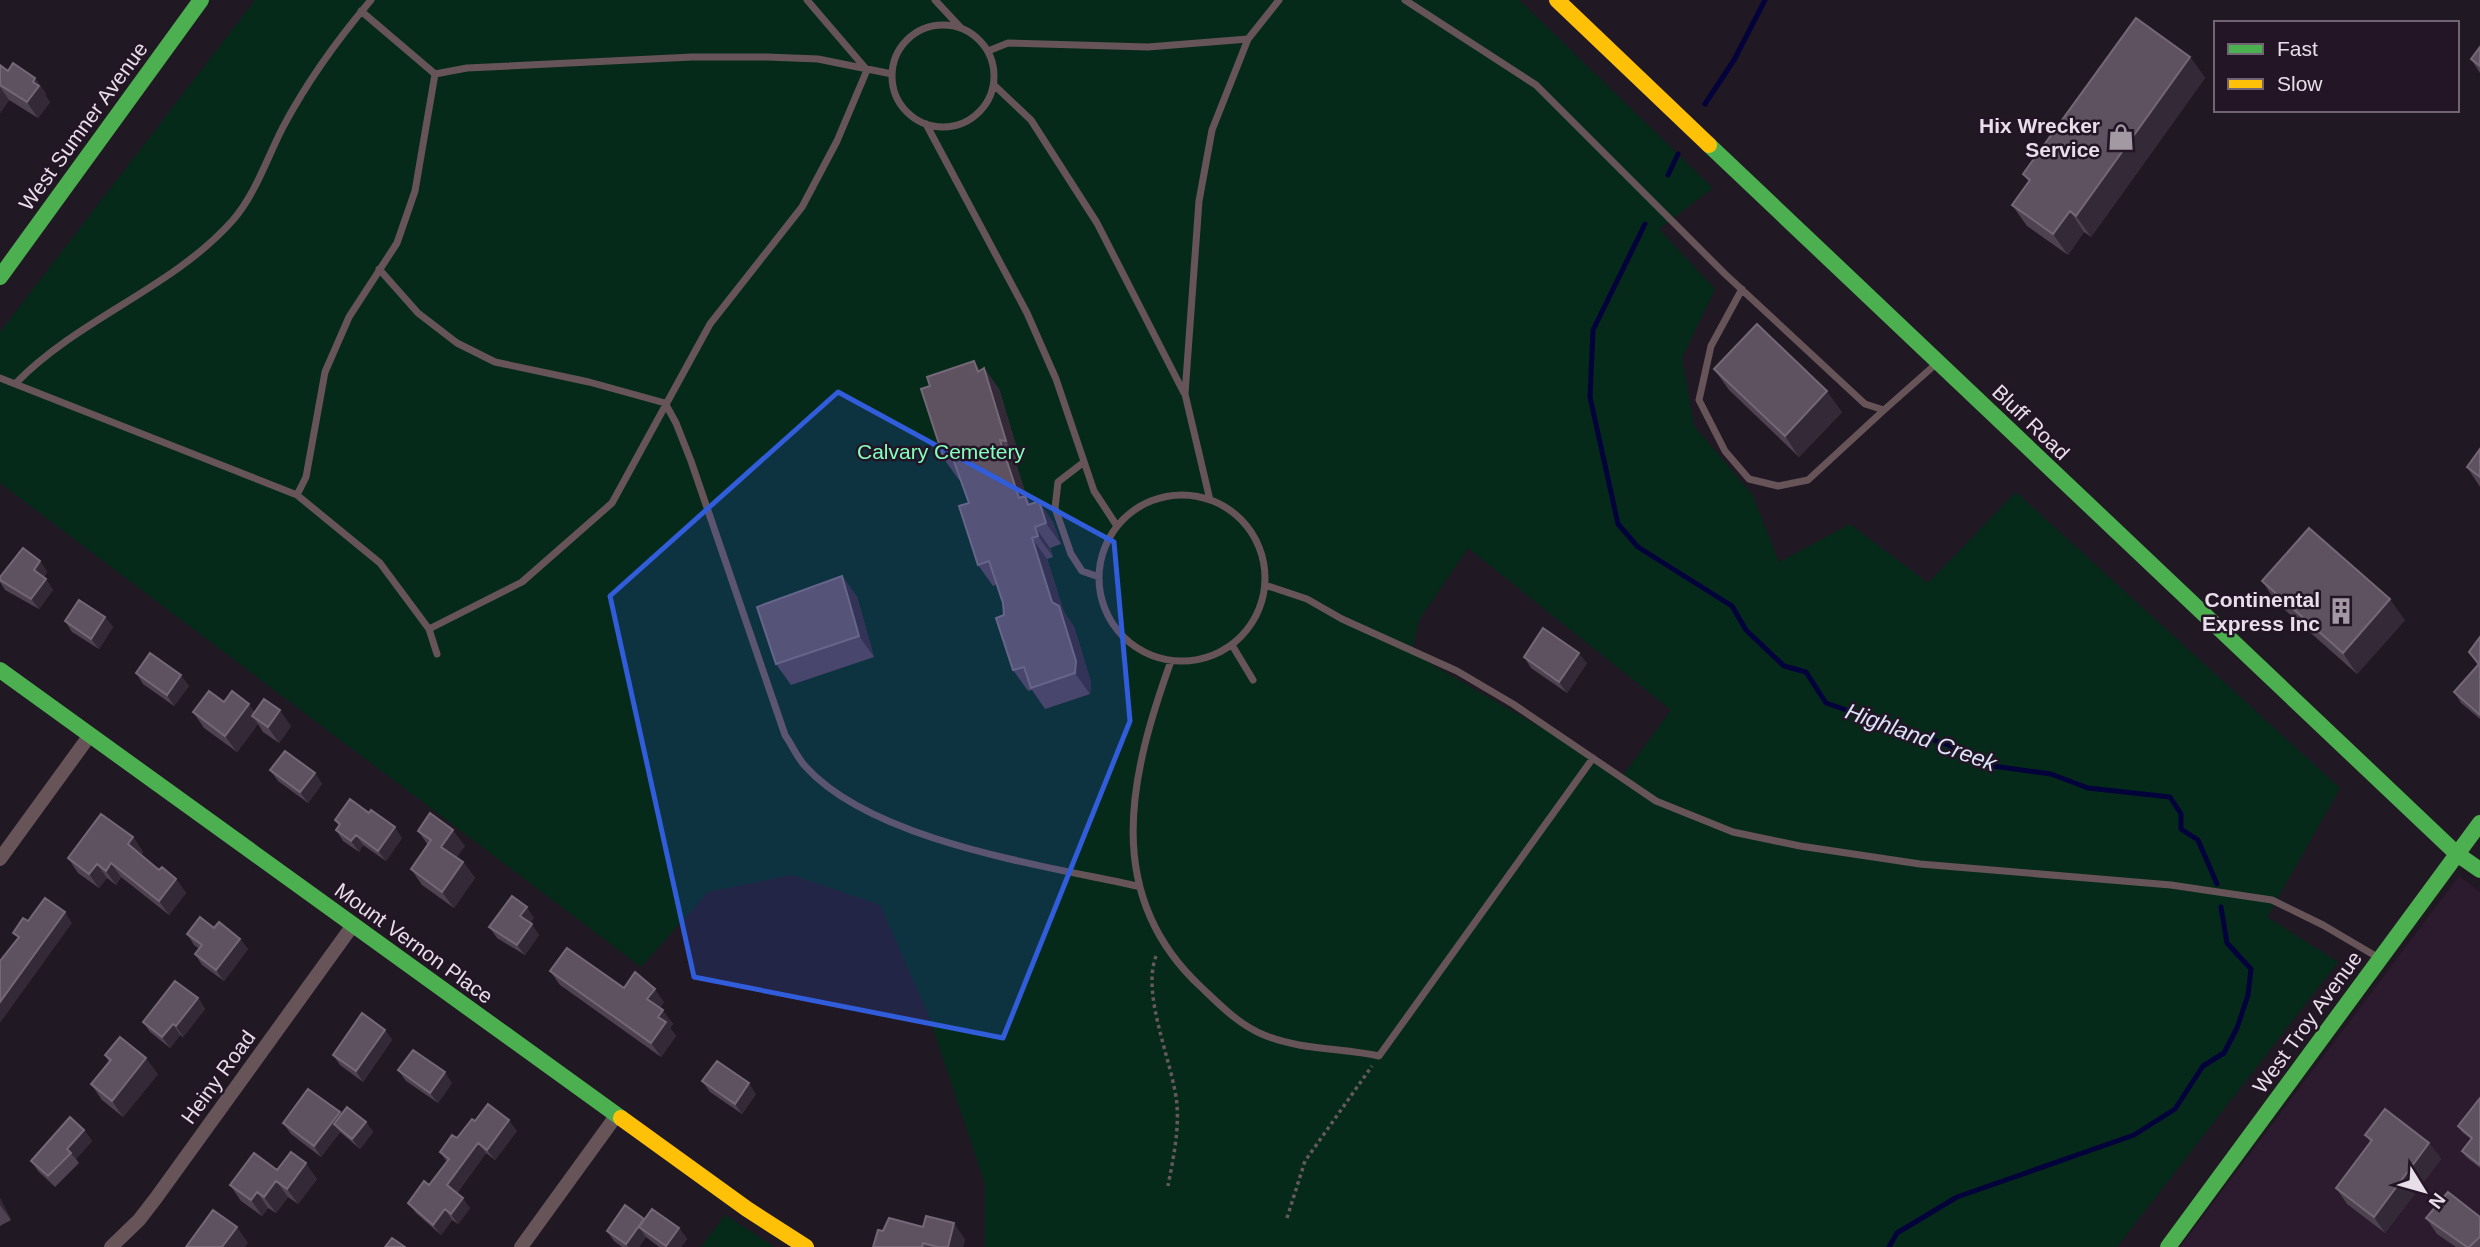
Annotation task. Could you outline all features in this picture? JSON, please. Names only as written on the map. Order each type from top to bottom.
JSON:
[{"type":"main road","name":"West Sumner Avenue","points":[[1,273],[201,0]]},
{"type":"main road","name":"Bluff Road","points":[[1557,0],[2457,854],[2480,870]]},
{"type":"main road","name":"Mount Vernon Place","points":[[0,670],[616,1116],[747,1209],[806,1247]]},
{"type":"main road","name":"West Troy Avenue","points":[[2168,1247],[2480,823]]},
{"type":"street","points":[[0,859],[90,735]]},
{"type":"street","name":"Heiny Road","points":[[111,1247],[139,1220],[156,1198],[353,925]]},
{"type":"street","points":[[521,1247],[616,1116]]},
{"type":"lane","points":[[16,383],[51,352],[203,248],[234,219],[257,184],[315,70],[371,0]]},
{"type":"lane","points":[[807,0],[867,70]]},
{"type":"lane","points":[[935,0],[961,28],[976,37],[988,51],[994,67],[994,85],[988,100],[965,122],[950,127],[926,124],[906,111],[897,98],[892,74],[899,50],[911,36],[926,27],[944,25],[961,28]]},
{"type":"lane","points":[[1185,394],[1199,201],[1212,130],[1248,39],[1279,0]]},
{"type":"lane","points":[[1405,0],[1536,85],[1742,289],[1864,404],[1884,410]]},
{"type":"lane","points":[[361,12],[435,74]]},
{"type":"lane","points":[[988,51],[1008,43],[1148,47],[1248,39]]},
{"type":"lane","points":[[435,74],[467,68],[692,57],[818,59],[892,74]]},
{"type":"lane","points":[[429,629],[522,582],[612,503],[710,324],[802,207],[837,141],[867,70]]},
{"type":"lane","points":[[297,495],[306,477],[325,372],[349,317],[397,243],[415,191],[435,74]]},
{"type":"lane","points":[[994,85],[1031,120],[1082,200],[1185,394],[1210,500]]},
{"type":"lane","points":[[926,124],[1027,313],[1056,379],[1094,491],[1117,526]]},
{"type":"lane","points":[[379,269],[418,313],[457,343],[495,362],[589,382],[665,403],[691,461],[785,735],[805,766],[842,797],[872,814],[935,837],[1009,858],[1137,886]]},
{"type":"lane","points":[[1742,289],[1711,346],[1699,400],[1725,451],[1749,479],[1777,486],[1808,480],[1937,362]]},
{"type":"lane","points":[[0,378],[207,462],[297,495],[380,563],[429,629],[437,654]]},
{"type":"lane","points":[[1084,462],[1058,482],[1055,508],[1071,554],[1082,571],[1098,577]]},
{"type":"lane","points":[[1190,495],[1210,500],[1234,513],[1252,533],[1263,558],[1265,585],[1260,608],[1248,628],[1232,645],[1203,658],[1171,661],[1138,648],[1111,623],[1102,601],[1098,577],[1104,550],[1117,526],[1149,502],[1169,496],[1190,495]]},
{"type":"lane","points":[[1265,585],[1307,599],[1342,619],[1457,671],[1513,704],[1656,801],[1733,832],[1800,846],[1920,864],[2171,885],[2272,900],[2323,925],[2380,959]]},
{"type":"lane","points":[[1232,645],[1253,680]]},
{"type":"lane","points":[[1171,661],[1151,716],[1136,782],[1132,846],[1137,886],[1155,933],[1185,973],[1231,1016],[1263,1035],[1307,1047],[1379,1056],[1593,758]]},
{"type":"path","points":[[1167,950],[1157,956],[1151,969],[1177,1105],[1176,1144],[1168,1186]]},
{"type":"path","points":[[1287,1218],[1305,1161],[1379,1056]]},
{"type":"highlighted area","points":[[838,392],[1114,542],[1130,721],[1003,1038],[694,977],[610,596]]},
{"type":"shaded area","points":[[2459,876],[2480,892],[2480,1247],[2180,1247]]},
{"type":"green space","name":"Calvary Cemetery","points":[[255,0],[1519,0],[1713,188],[1659,229],[1715,289],[1682,358],[1694,426],[1752,494],[1779,562],[1850,524],[1928,583],[2016,492],[2340,788],[2267,917],[2338,962],[2117,1247],[985,1247],[985,1184],[928,1014],[880,905],[792,875],[708,892],[641,967],[0,483],[0,332]],"holes":[[[1468,548],[1671,710],[1623,775],[1412,653],[1419,620]]]},
{"type":"green space","points":[[725,1215],[775,1247],[701,1247]]},
{"type":"building","name":"Hix Wrecker Service","points":[[2136,18],[2190,57],[2076,216],[2070,211],[2053,234],[2012,205],[2030,180],[2023,174]]},
{"type":"building","points":[[2480,47],[2480,66],[2471,59]]},
{"type":"building","points":[[13,63],[35,78],[33,82],[39,86],[27,102],[0,85],[0,65],[8,71]]},
{"type":"building","points":[[1757,324],[1827,391],[1785,436],[1714,369]]},
{"type":"building","points":[[974,361],[978,372],[984,368],[1006,441],[1000,440],[1019,498],[1025,496],[1028,505],[1039,501],[1046,523],[1035,527],[1038,536],[1032,538],[1052,602],[1059,606],[1076,661],[1075,673],[1031,688],[1024,667],[1013,670],[996,618],[1004,615],[1003,603],[989,561],[978,565],[959,506],[969,503],[952,456],[944,459],[921,389],[930,386],[927,377]]},
{"type":"building","points":[[2480,449],[2480,477],[2467,467]]},
{"type":"building","name":"Continental Express Inc","points":[[2309,528],[2390,599],[2343,653],[2262,581]]},
{"type":"building","points":[[23,548],[40,561],[34,570],[46,579],[31,599],[0,580]]},
{"type":"building","points":[[842,576],[859,636],[776,664],[757,607]]},
{"type":"building","points":[[79,600],[105,617],[91,639],[65,621]]},
{"type":"building","points":[[1543,628],[1579,653],[1559,682],[1524,657]]},
{"type":"building","points":[[2480,637],[2480,715],[2454,692],[2479,664],[2469,652]]},
{"type":"building","points":[[150,653],[181,675],[167,695],[136,673]]},
{"type":"building","points":[[209,691],[224,702],[232,691],[249,704],[225,736],[193,712]]},
{"type":"building","points":[[264,699],[280,710],[268,727],[252,716]]},
{"type":"building","points":[[285,751],[315,773],[300,792],[270,770]]},
{"type":"building","points":[[350,799],[395,827],[378,851],[356,835],[351,841],[336,830],[340,824],[335,820]]},
{"type":"building","points":[[430,813],[453,830],[441,847],[463,862],[442,892],[411,869],[431,840],[418,831]]},
{"type":"building","points":[[101,814],[133,837],[128,844],[159,870],[162,867],[176,879],[159,901],[111,863],[106,871],[97,864],[89,874],[68,858]]},
{"type":"building","points":[[512,896],[527,907],[520,916],[532,924],[517,945],[489,927]]},
{"type":"building","points":[[45,898],[65,912],[0,1002],[0,961],[19,937],[13,933],[23,918],[28,921]]},
{"type":"building","points":[[200,917],[214,928],[219,922],[240,939],[216,970],[195,954],[202,945],[187,934]]},
{"type":"building","points":[[567,948],[624,988],[635,972],[655,989],[647,999],[663,1010],[658,1017],[666,1022],[651,1043],[550,971]]},
{"type":"building","points":[[175,981],[198,998],[176,1026],[173,1024],[162,1037],[143,1022]]},
{"type":"building","points":[[362,1013],[385,1030],[356,1071],[333,1055]]},
{"type":"building","points":[[120,1037],[146,1058],[112,1101],[91,1084],[111,1060],[105,1055]]},
{"type":"building","points":[[413,1050],[445,1072],[430,1093],[398,1070]]},
{"type":"building","points":[[717,1061],[749,1083],[735,1104],[702,1081]]},
{"type":"building","points":[[308,1089],[340,1112],[314,1146],[283,1123]]},
{"type":"building","points":[[2480,1098],[2480,1165],[2462,1151],[2472,1138],[2458,1126]]},
{"type":"building","points":[[488,1104],[509,1120],[487,1150],[478,1143],[447,1185],[463,1198],[451,1214],[445,1209],[433,1225],[408,1203],[424,1181],[429,1185],[449,1159],[440,1152],[452,1135],[457,1138]]},
{"type":"building","points":[[347,1107],[366,1122],[352,1139],[334,1124]]},
{"type":"building","points":[[2385,1109],[2429,1143],[2374,1217],[2336,1188],[2372,1140],[2365,1135]]},
{"type":"building","points":[[70,1117],[84,1130],[67,1149],[71,1153],[48,1176],[31,1161]]},
{"type":"building","points":[[291,1152],[306,1163],[287,1189],[276,1181],[264,1197],[257,1192],[251,1200],[230,1185],[254,1153],[277,1170]]},
{"type":"building","points":[[2448,1192],[2480,1217],[2480,1237],[2469,1247],[2426,1218]]},
{"type":"building","points":[[625,1205],[644,1219],[626,1244],[607,1231]]},
{"type":"building","points":[[652,1209],[679,1228],[666,1246],[639,1227]]},
{"type":"building","points":[[213,1210],[237,1227],[222,1247],[186,1247]]},
{"type":"building","points":[[926,1216],[954,1223],[948,1247],[923,1243],[922,1247],[873,1247],[878,1230],[883,1231],[889,1218],[923,1227]]},
{"type":"building","points":[[392,1238],[405,1247],[385,1247]]},
{"type":"waterway","name":"Highland Creek","points":[[1705,104],[1734,60],[1765,0]]},
{"type":"waterway","name":"Highland Creek","points":[[1668,175],[1678,154]]},
{"type":"waterway","name":"Highland Creek","points":[[1645,224],[1593,330],[1590,397],[1618,524],[1638,547],[1732,606],[1746,630],[1784,666],[1806,672],[1826,703],[1951,746],[1993,766],[2051,774],[2088,788],[2170,797],[2181,814],[2181,829],[2198,840],[2217,884]]},
{"type":"waterway","name":"Highland Creek","points":[[1889,1247],[1897,1233],[1957,1197],[2134,1135],[2175,1109],[2203,1066],[2224,1053],[2237,1028],[2248,995],[2251,969],[2227,943],[2221,907]]},
{"type":"traffic: fast","points":[[0,277],[201,0]]},
{"type":"traffic: fast","points":[[1709,145],[2457,854],[2480,870]]},
{"type":"traffic: fast","points":[[0,670],[621,1118]]},
{"type":"traffic: fast","points":[[2168,1247],[2480,823]]},
{"type":"traffic: slow","points":[[1557,0],[1709,145]]},
{"type":"traffic: slow","points":[[621,1118],[747,1209],[806,1247]]},
{"type":"place","name":"Hix Wrecker Service","points":[[2121,137]]},
{"type":"place","name":"Continental Express Inc","points":[[2341,611]]}]
